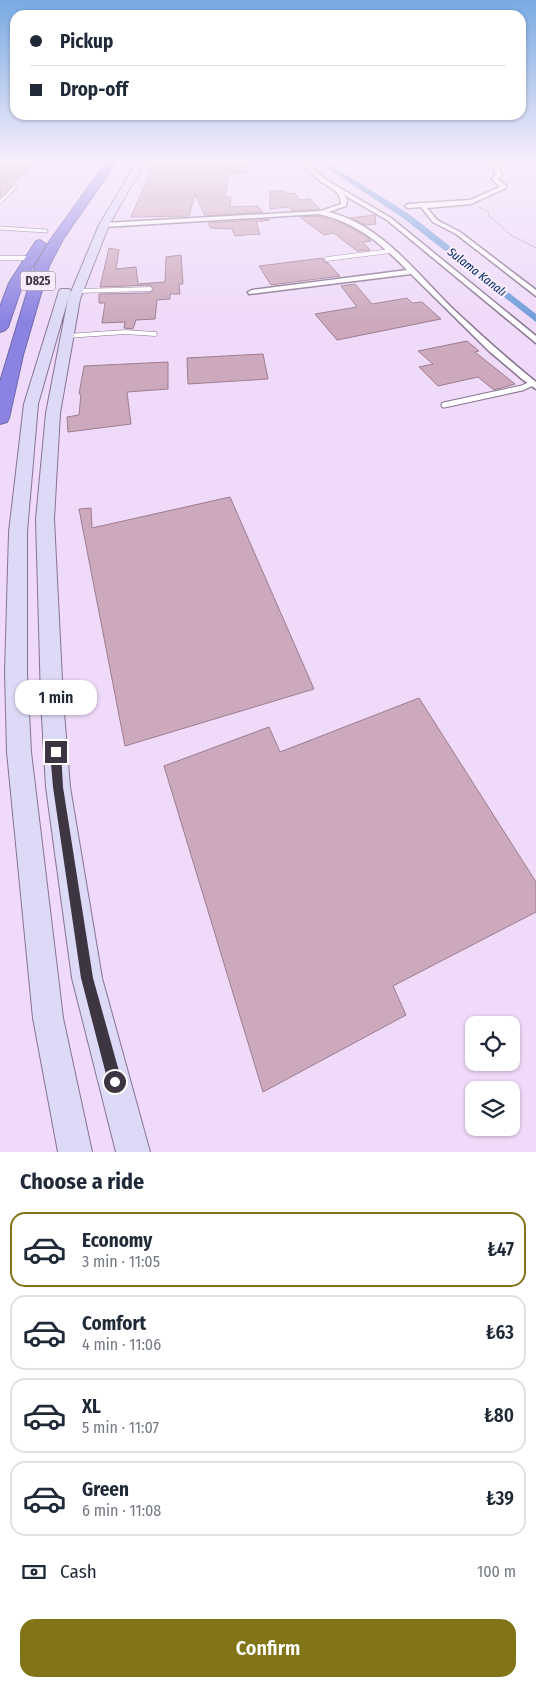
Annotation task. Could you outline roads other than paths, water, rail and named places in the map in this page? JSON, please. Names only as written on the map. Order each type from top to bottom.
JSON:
[{"type":"highway","name":"D825","points":[[0,418],[42,266],[57,239],[75,214]]},
{"type":"highway","name":"D825","points":[[0,327],[16,283],[49,227]]},
{"type":"main road","points":[[75,1152],[48,1018],[19,752],[16,673],[18,532],[31,404],[69,278],[97,214]]},
{"type":"main road","points":[[111,214],[104,225],[78,291],[67,336],[53,413],[45,520],[52,700],[58,787],[87,978],[133,1152]]},
{"type":"street","points":[[104,225],[292,214]]},
{"type":"street","points":[[328,214],[347,219],[375,236],[480,338],[534,385]]},
{"type":"street","points":[[379,214],[536,340]]},
{"type":"street","points":[[429,214],[435,221],[458,234],[536,294]]},
{"type":"street","points":[[252,292],[410,272]]},
{"type":"lane","points":[[0,228],[49,227]]},
{"type":"lane","points":[[327,259],[390,251]]},
{"type":"lane","points":[[0,258],[32,258]]},
{"type":"lane","points":[[78,291],[150,289]]},
{"type":"lane","points":[[67,336],[125,332],[155,334]]},
{"type":"lane","points":[[444,405],[534,385]]},
{"type":"waterway","name":"Sulama Kanalı","points":[[402,214],[536,319]]}]
